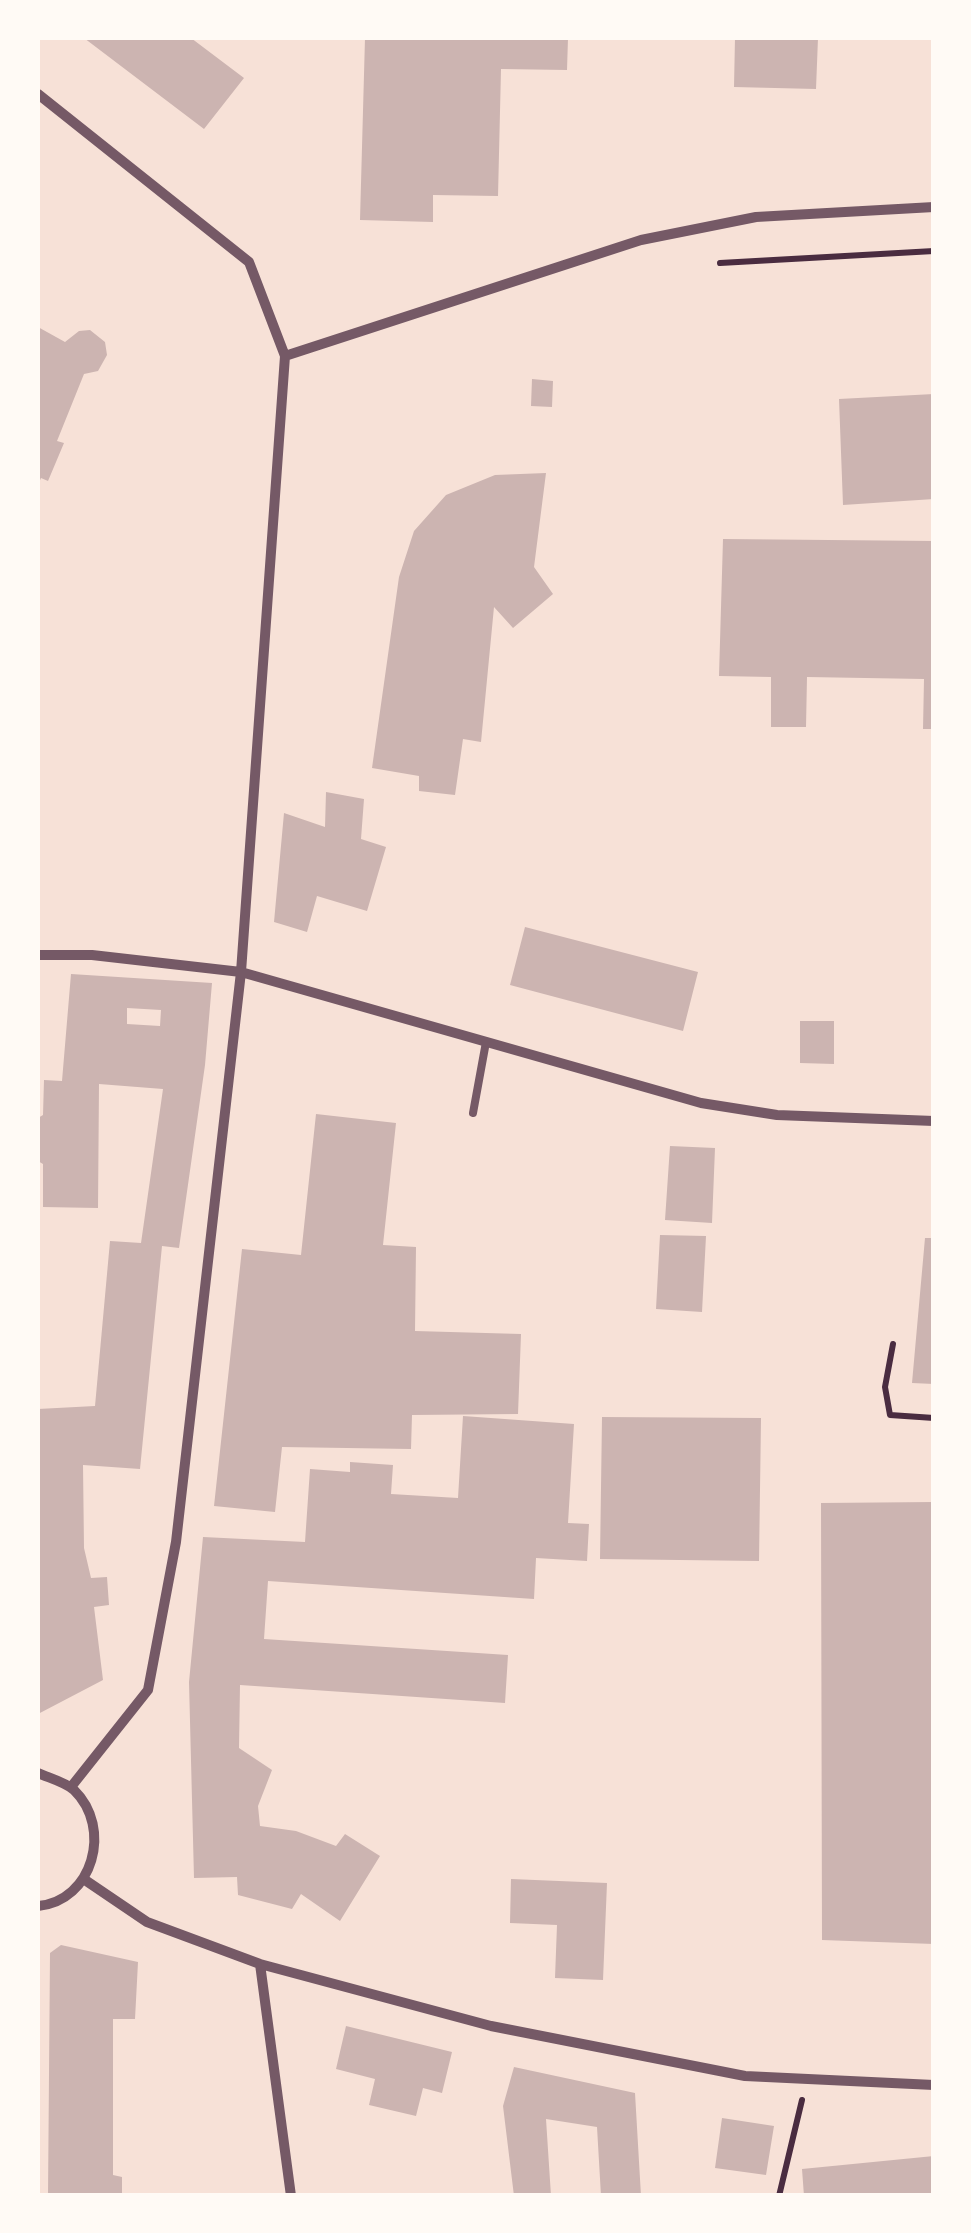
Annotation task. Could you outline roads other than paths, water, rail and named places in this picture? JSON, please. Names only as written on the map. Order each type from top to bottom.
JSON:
[{"type":"street","points":[[38,94],[249,262],[286,356],[241,972],[176,1542],[148,1690],[71,1787]]},
{"type":"street","points":[[286,356],[640,240],[756,218],[934,207]]},
{"type":"street","points":[[38,955],[92,955],[241,972],[701,1103],[777,1115],[934,1121]]},
{"type":"street","points":[[38,1773],[71,1787],[89,1808],[96,1842],[84,1880],[54,1905],[38,1906]]},
{"type":"street","points":[[84,1880],[147,1922],[260,1964],[491,2026],[744,2076],[934,2085]]},
{"type":"street","points":[[260,1964],[291,2196]]},
{"type":"lane","points":[[472,1113],[486,1042]]}]
